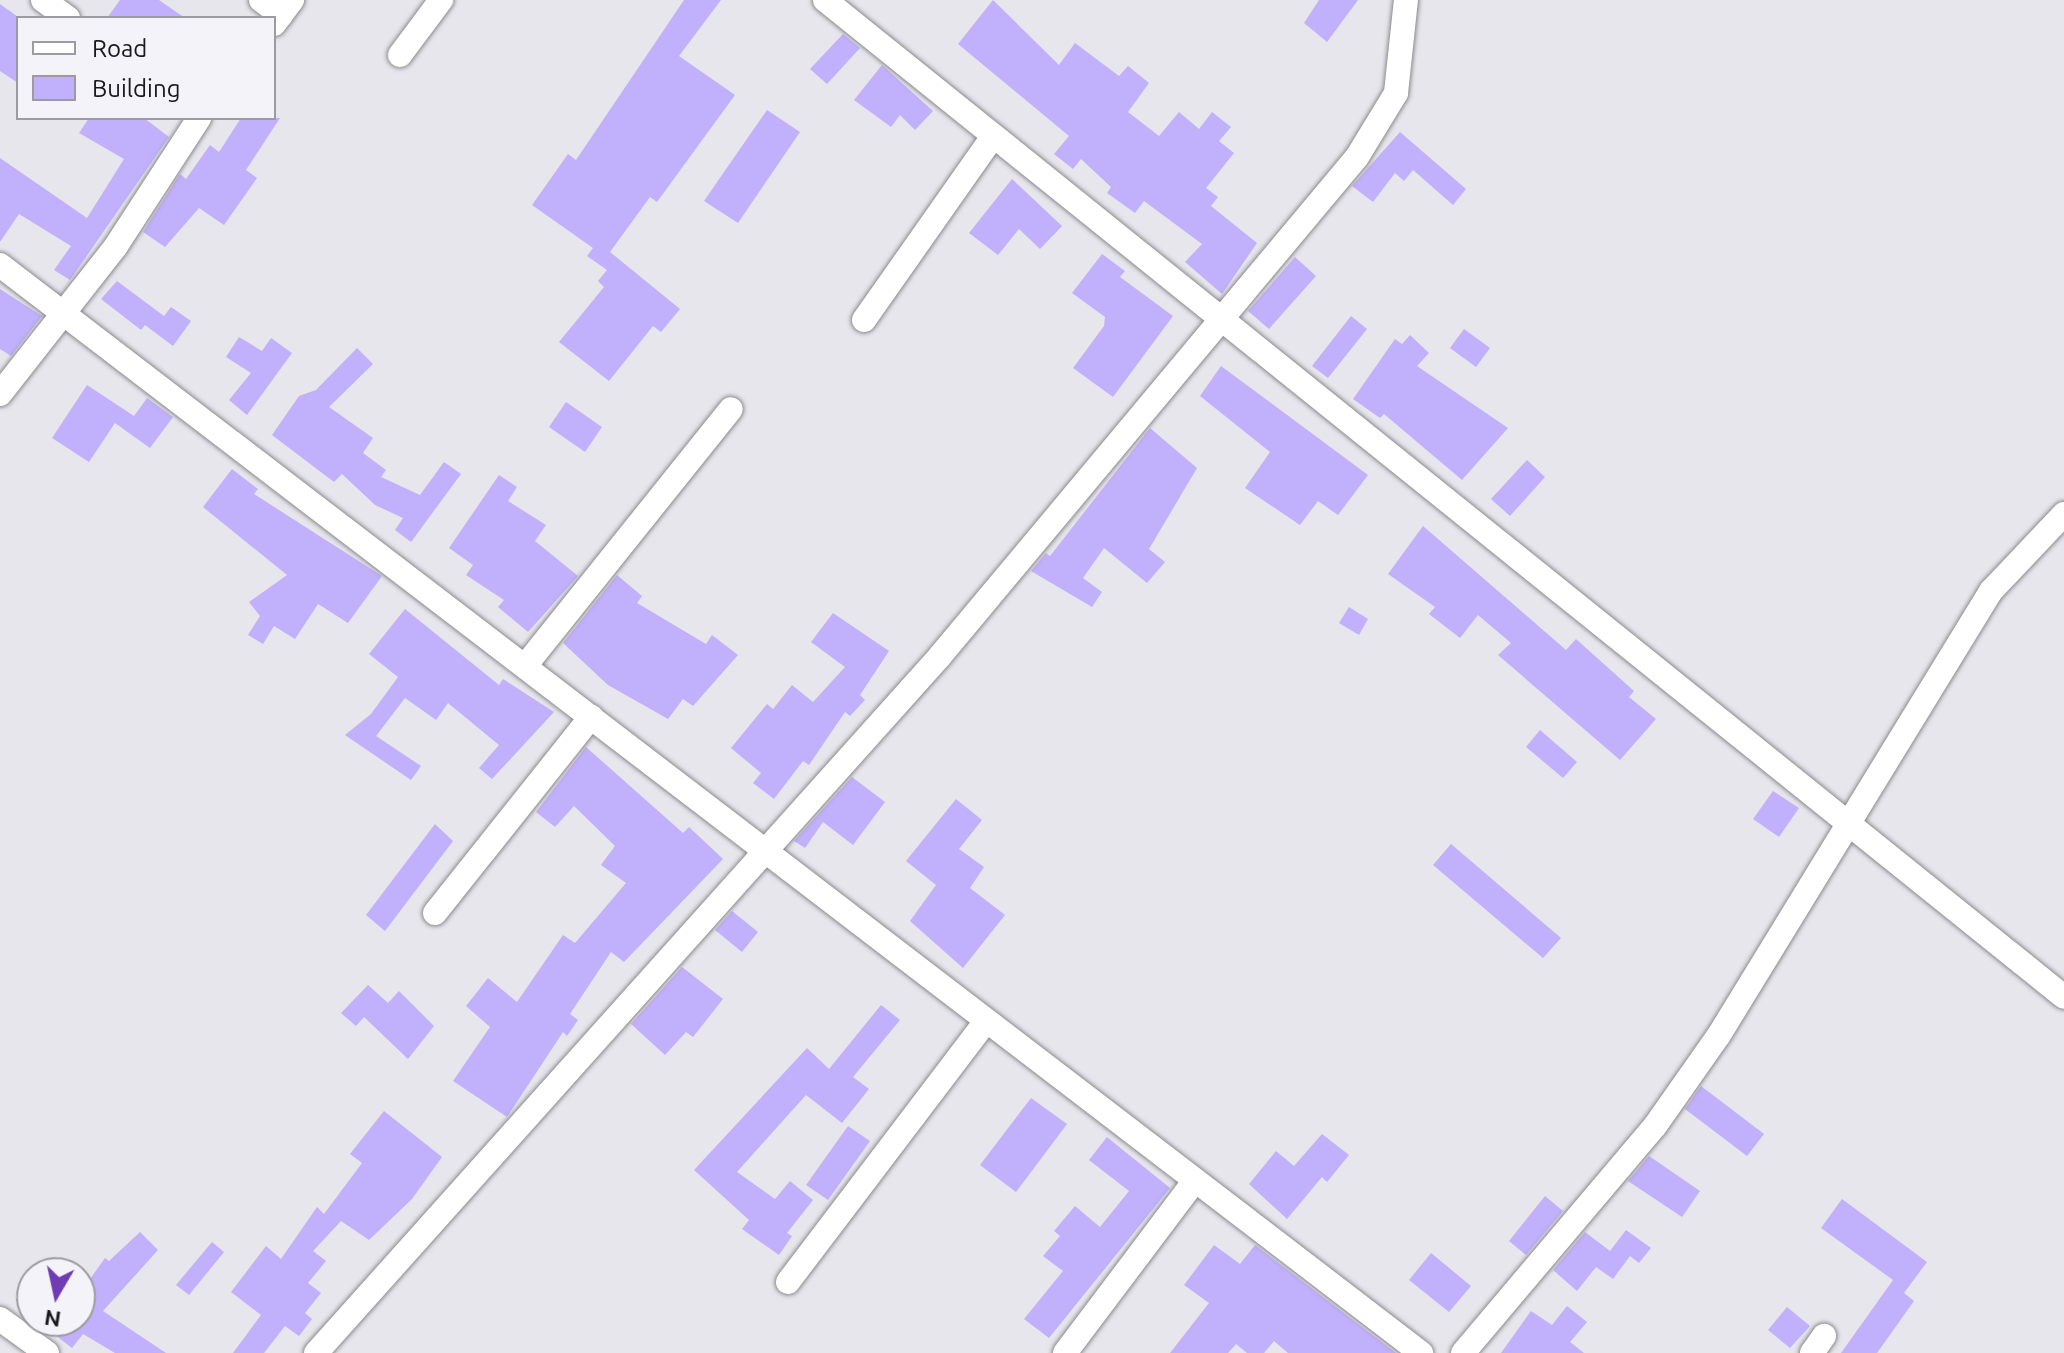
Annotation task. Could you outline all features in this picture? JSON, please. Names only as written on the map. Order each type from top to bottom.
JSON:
[{"type":"street","points":[[43,0],[65,16]]},
{"type":"street","points":[[261,0],[282,13]]},
{"type":"street","points":[[400,55],[441,0]]},
{"type":"street","points":[[825,0],[991,139],[2064,997]]},
{"type":"street","points":[[316,1353],[940,656],[1357,157],[1396,93],[1406,0]]},
{"type":"street","points":[[0,394],[60,310],[116,246],[199,120]]},
{"type":"street","points":[[864,320],[991,139]]},
{"type":"street","points":[[0,265],[1421,1353]]},
{"type":"street","points":[[525,666],[731,409]]},
{"type":"street","points":[[1463,1353],[1655,1126],[1719,1035],[1991,591],[2064,514]]},
{"type":"street","points":[[435,913],[591,717]]},
{"type":"street","points":[[788,1282],[986,1021]]},
{"type":"street","points":[[1065,1353],[1194,1182]]},
{"type":"street","points":[[0,1319],[47,1353]]},
{"type":"building","points":[[120,0],[159,0],[182,16],[108,16]]},
{"type":"building","points":[[684,0],[721,0],[679,56],[735,95],[657,202],[650,197],[610,252],[680,309],[661,332],[653,326],[609,381],[559,342],[604,287],[598,281],[607,270],[587,256],[593,248],[532,205],[568,154],[576,160]]},
{"type":"building","points":[[993,0],[1059,65],[1075,43],[1119,76],[1128,66],[1149,83],[1128,112],[1159,136],[1179,112],[1199,129],[1212,112],[1231,127],[1219,141],[1234,153],[1206,188],[1218,197],[1211,206],[1257,243],[1222,294],[1185,262],[1202,244],[1144,201],[1135,213],[1107,193],[1111,187],[1081,159],[1073,169],[1054,154],[1069,136],[958,44]]},
{"type":"building","points":[[1319,0],[1358,0],[1327,42],[1304,23]]},
{"type":"building","points":[[0,4],[17,16],[16,82],[0,71]]},
{"type":"building","points":[[843,34],[860,48],[827,84],[810,69]]},
{"type":"building","points":[[882,65],[933,111],[915,130],[900,115],[891,127],[854,100]]},
{"type":"building","points":[[767,110],[800,132],[738,223],[704,201]]},
{"type":"building","points":[[280,118],[246,170],[257,178],[224,225],[199,208],[165,247],[143,232],[180,174],[186,179],[210,145],[219,152],[240,120]]},
{"type":"building","points":[[88,120],[147,120],[169,137],[70,280],[54,270],[71,246],[19,214],[0,242],[0,158],[87,218],[124,159],[79,133]]},
{"type":"building","points":[[1400,132],[1466,189],[1453,205],[1413,170],[1404,181],[1395,173],[1373,202],[1352,186]]},
{"type":"building","points":[[1012,179],[1062,226],[1040,249],[1019,229],[998,255],[969,233]]},
{"type":"building","points":[[1102,254],[1125,271],[1120,277],[1173,316],[1113,397],[1073,368],[1104,326],[1105,317],[1072,293]]},
{"type":"building","points":[[1295,257],[1316,276],[1269,329],[1248,311]]},
{"type":"building","points":[[117,281],[164,316],[171,307],[191,321],[173,346],[145,325],[141,330],[101,299]]},
{"type":"building","points":[[0,289],[42,316],[11,356],[0,349]]},
{"type":"building","points":[[1351,316],[1367,329],[1328,378],[1312,366]]},
{"type":"building","points":[[1464,329],[1490,348],[1476,367],[1450,348]]},
{"type":"building","points":[[1410,335],[1429,353],[1417,366],[1508,428],[1462,480],[1384,414],[1380,418],[1353,399],[1395,339],[1402,344]]},
{"type":"building","points":[[239,337],[262,351],[271,338],[292,353],[247,415],[229,400],[251,373],[226,357]]},
{"type":"building","points":[[357,348],[373,364],[329,407],[373,438],[363,453],[386,470],[381,477],[420,495],[444,462],[461,474],[411,542],[395,530],[403,518],[375,505],[342,474],[334,482],[272,435],[299,396],[316,390]]},
{"type":"building","points":[[1221,366],[1368,475],[1338,515],[1318,501],[1300,525],[1245,488],[1270,452],[1200,396]]},
{"type":"building","points":[[87,385],[134,416],[147,398],[173,417],[150,448],[115,423],[89,462],[52,438]]},
{"type":"building","points":[[566,402],[602,427],[585,452],[549,427]]},
{"type":"building","points":[[1150,428],[1197,468],[1149,549],[1165,562],[1147,583],[1104,548],[1083,578],[1102,592],[1092,607],[1031,571],[1046,553],[1050,556]]},
{"type":"building","points":[[1527,460],[1545,477],[1510,516],[1491,499]]},
{"type":"building","points":[[232,469],[258,489],[254,494],[382,576],[348,623],[318,604],[295,639],[274,626],[263,644],[248,635],[260,616],[249,602],[287,575],[203,507]]},
{"type":"building","points":[[499,475],[517,487],[508,501],[546,525],[535,541],[578,576],[528,632],[498,607],[504,600],[466,575],[473,565],[449,548]]},
{"type":"building","points":[[1423,526],[1566,650],[1576,639],[1634,691],[1629,697],[1656,719],[1620,760],[1498,655],[1511,643],[1478,615],[1460,638],[1429,614],[1435,607],[1388,574]]},
{"type":"building","points":[[617,575],[642,596],[637,603],[706,644],[712,635],[738,655],[693,706],[683,699],[668,719],[608,685],[563,643]]},
{"type":"building","points":[[1349,607],[1368,619],[1359,635],[1339,623]]},
{"type":"building","points":[[405,609],[499,685],[503,679],[554,712],[492,779],[479,768],[499,745],[448,703],[436,720],[405,698],[376,736],[421,766],[411,780],[345,735],[371,714],[398,677],[369,654]]},
{"type":"building","points":[[833,613],[889,651],[860,695],[865,700],[850,716],[845,712],[809,765],[803,761],[774,799],[753,783],[761,773],[731,748],[767,704],[773,709],[792,685],[813,702],[845,667],[811,642]]},
{"type":"building","points":[[1540,730],[1577,762],[1563,778],[1526,747]]},
{"type":"building","points":[[586,747],[683,833],[689,827],[723,859],[624,962],[611,952],[570,1014],[578,1020],[567,1036],[563,1032],[507,1117],[453,1081],[490,1027],[466,1006],[488,978],[517,1002],[563,935],[575,943],[626,883],[601,865],[615,846],[574,806],[555,827],[536,812]]},
{"type":"building","points":[[852,777],[885,802],[853,845],[823,822],[805,848],[794,841]]},
{"type":"building","points":[[1773,791],[1799,808],[1779,837],[1753,819]]},
{"type":"building","points":[[956,799],[982,820],[959,849],[984,867],[970,888],[1005,915],[963,968],[910,921],[936,885],[906,861]]},
{"type":"building","points":[[435,824],[453,841],[385,931],[366,915]]},
{"type":"building","points":[[1451,844],[1561,938],[1543,958],[1433,865]]},
{"type":"building","points":[[732,911],[758,932],[742,952],[715,930]]},
{"type":"building","points":[[682,967],[723,999],[693,1037],[686,1032],[665,1055],[631,1024]]},
{"type":"building","points":[[368,985],[388,1003],[399,991],[434,1026],[408,1059],[364,1017],[356,1026],[341,1013]]},
{"type":"building","points":[[881,1005],[900,1020],[853,1077],[869,1089],[842,1123],[806,1095],[737,1172],[775,1199],[790,1181],[813,1200],[787,1233],[792,1236],[779,1255],[742,1229],[749,1220],[694,1170],[807,1048],[829,1069]]},
{"type":"building","points":[[1701,1086],[1764,1134],[1747,1156],[1685,1109]]},
{"type":"building","points":[[1031,1098],[1067,1124],[1016,1192],[980,1165]]},
{"type":"building","points":[[384,1111],[442,1157],[412,1199],[369,1240],[341,1221],[313,1251],[326,1261],[308,1283],[321,1293],[305,1313],[312,1319],[299,1336],[285,1326],[264,1353],[233,1353],[261,1315],[231,1292],[266,1246],[281,1259],[317,1207],[324,1214],[362,1163],[350,1154]]},
{"type":"building","points":[[848,1126],[870,1141],[828,1200],[806,1185]]},
{"type":"building","points":[[1322,1134],[1349,1155],[1327,1182],[1322,1177],[1287,1219],[1249,1184],[1276,1151],[1294,1166]]},
{"type":"building","points":[[1107,1137],[1170,1188],[1049,1338],[1024,1319],[1063,1271],[1043,1256],[1060,1236],[1054,1231],[1075,1206],[1100,1227],[1129,1191],[1089,1160]]},
{"type":"building","points":[[1649,1156],[1700,1191],[1682,1217],[1628,1181]]},
{"type":"building","points":[[1545,1196],[1563,1211],[1526,1255],[1509,1241]]},
{"type":"building","points":[[1842,1199],[1927,1262],[1904,1293],[1914,1301],[1877,1353],[1841,1353],[1893,1280],[1821,1228]]},
{"type":"building","points":[[1626,1230],[1651,1248],[1639,1263],[1630,1256],[1613,1279],[1596,1267],[1577,1291],[1553,1270],[1585,1232],[1610,1251]]},
{"type":"building","points":[[140,1232],[158,1250],[103,1311],[166,1353],[115,1353],[88,1337],[96,1337],[96,1271],[105,1258],[109,1261]]},
{"type":"building","points":[[212,1242],[224,1252],[189,1295],[176,1285]]},
{"type":"building","points":[[1214,1245],[1240,1264],[1255,1245],[1396,1353],[1288,1353],[1274,1341],[1264,1353],[1247,1353],[1236,1344],[1228,1353],[1170,1353],[1209,1303],[1184,1285]]},
{"type":"building","points":[[1431,1253],[1471,1286],[1449,1312],[1409,1280]]},
{"type":"building","points":[[1567,1306],[1587,1322],[1570,1342],[1584,1353],[1501,1353],[1531,1311],[1552,1325]]},
{"type":"building","points":[[1787,1307],[1810,1326],[1790,1348],[1768,1330]]},
{"type":"building","points":[[58,1337],[81,1337],[72,1348]]}]
